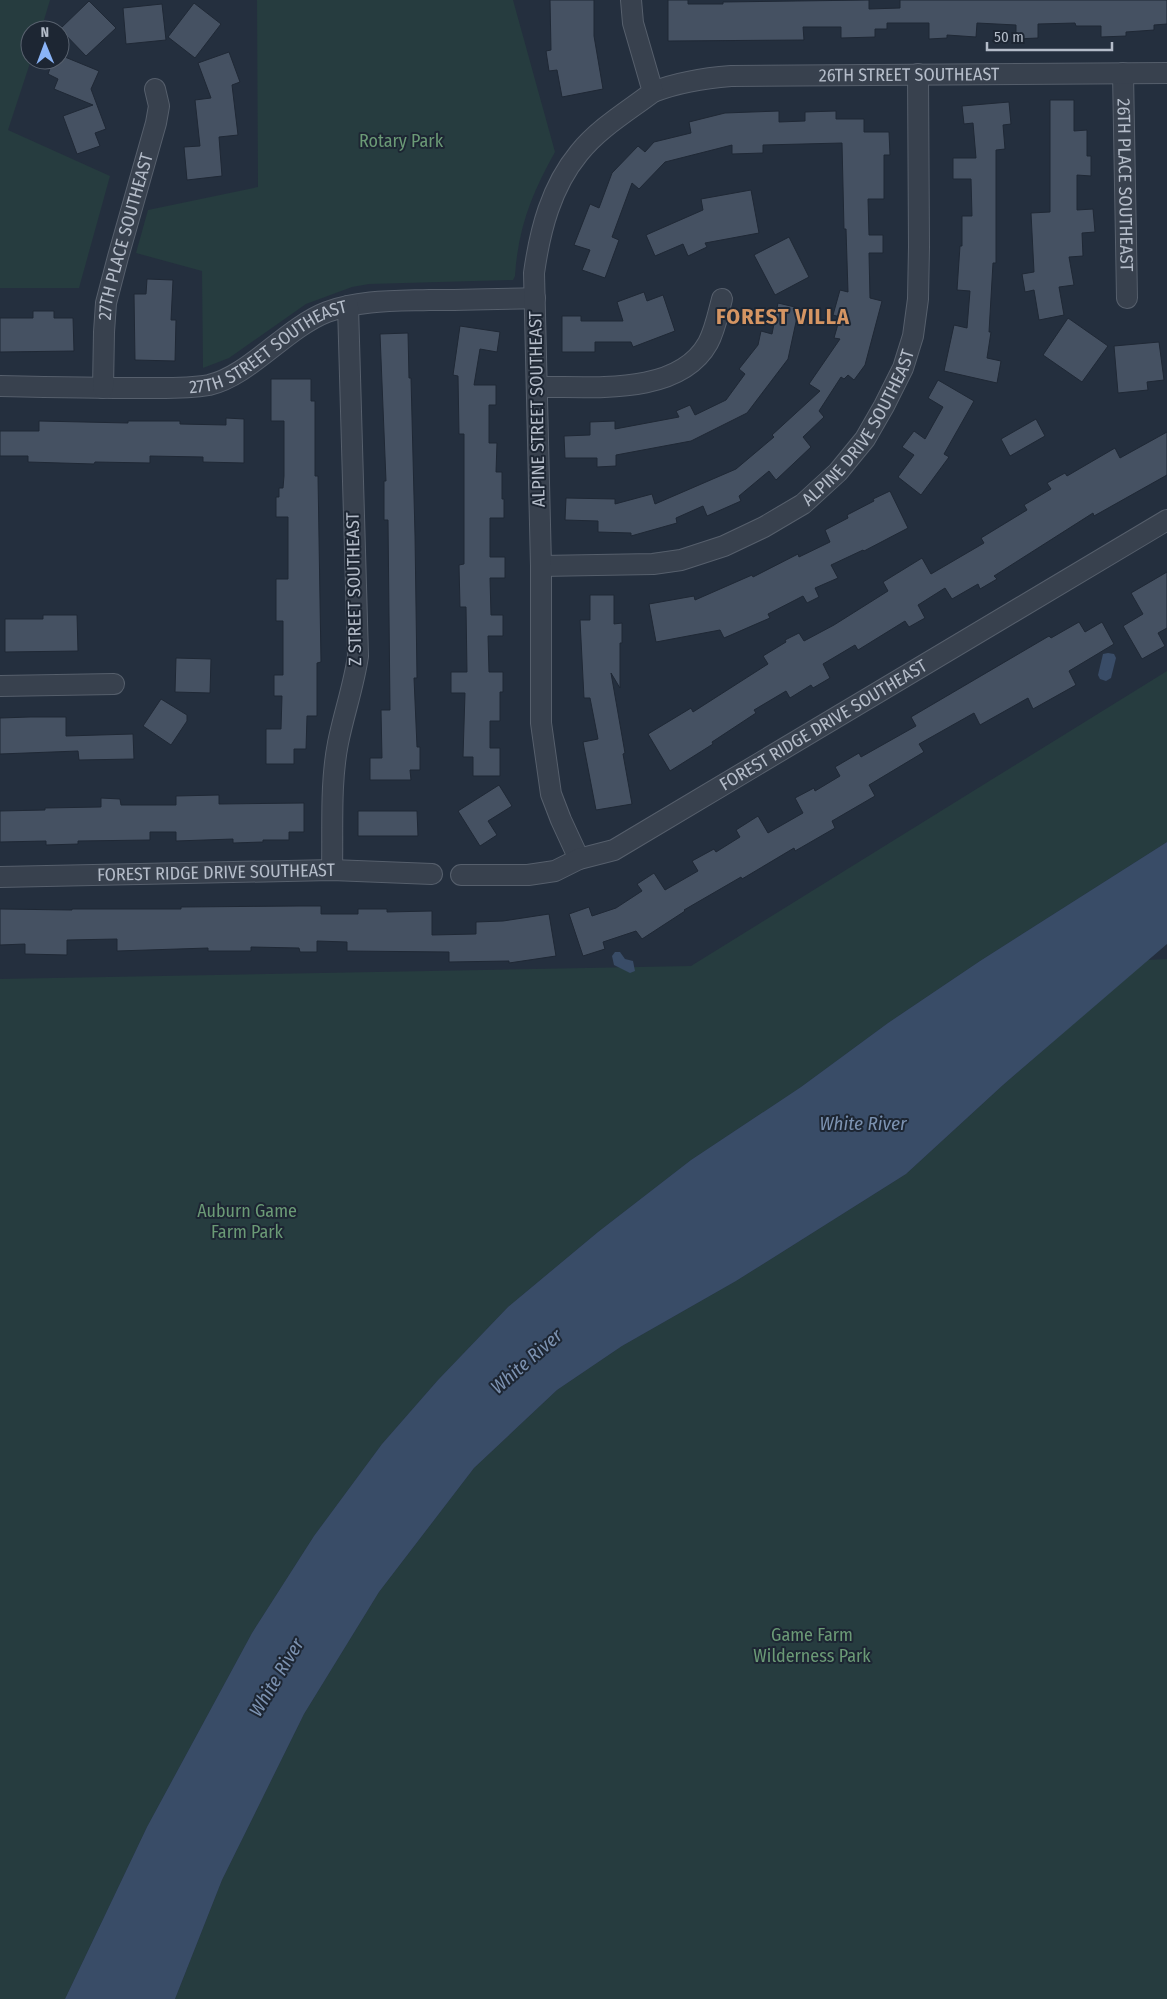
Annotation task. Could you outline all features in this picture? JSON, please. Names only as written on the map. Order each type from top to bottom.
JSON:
[{"type":"street","points":[[631,0],[634,23],[653,92]]},
{"type":"street","name":"26TH PLACE SOUTHEAST","points":[[1123,73],[1127,298]]},
{"type":"street","name":"26TH STREET SOUTHEAST","points":[[653,92],[699,78],[731,76],[1167,73]]},
{"type":"street","name":"ALPINE DRIVE SOUTHEAST","points":[[541,566],[653,564],[681,560],[724,546],[764,527],[803,504],[838,472],[865,439],[903,368],[913,336],[918,299],[919,256],[918,74]]},
{"type":"street","name":"27TH PLACE SOUTHEAST","points":[[103,388],[106,304],[156,123],[159,106],[155,89]]},
{"type":"street","name":"ALPINE STREET SOUTHEAST","points":[[579,859],[551,794],[541,723],[541,566],[534,273],[542,227],[550,205],[564,175],[579,152],[601,131],[653,92]]},
{"type":"street","name":"27TH STREET SOUTHEAST","points":[[0,386],[183,388],[208,385],[223,381],[238,372],[309,321],[328,312],[348,306],[386,301],[535,298]]},
{"type":"street","points":[[537,387],[638,385],[661,380],[680,371],[696,359],[708,344],[722,299]]},
{"type":"street","name":"Z STREET SOUTHEAST","points":[[332,870],[334,769],[338,743],[355,679],[358,656],[348,306]]},
{"type":"street","name":"FOREST RIDGE DRIVE SOUTHEAST","points":[[462,876],[528,875],[555,871],[579,859],[614,850],[1167,520]]},
{"type":"street","points":[[0,686],[114,684]]},
{"type":"street","name":"FOREST RIDGE DRIVE SOUTHEAST","points":[[0,877],[332,870],[432,874]]},
{"type":"green space","points":[[0,0],[50,0],[44,20],[20,20],[20,70],[28,70],[8,130],[110,176],[79,288],[0,288]]},
{"type":"green space","name":"Rotary Park","points":[[257,0],[513,0],[555,152],[539,182],[523,226],[513,280],[369,284],[352,287],[306,304],[229,358],[203,368],[202,271],[136,253],[148,210],[258,187]]},
{"type":"green space","name":"Auburn Game Farm Park","points":[[1167,671],[1167,842],[980,961],[888,1023],[801,1087],[691,1160],[598,1232],[508,1307],[438,1380],[382,1444],[314,1536],[252,1633],[147,1827],[65,1999],[0,1999],[0,979],[691,966]]},
{"type":"green space","name":"Game Farm Wilderness Park","points":[[1167,959],[1167,1999],[175,1999],[222,1880],[304,1714],[379,1592],[474,1468],[557,1390],[622,1346],[736,1281],[906,1174],[1003,1085],[1147,960]]},
{"type":"water","points":[[1103,654],[1114,654],[1116,658],[1111,678],[1106,681],[1100,679],[1098,675]]},
{"type":"water","name":"White River","points":[[1167,842],[1167,944],[1003,1085],[906,1174],[736,1281],[622,1346],[557,1390],[474,1468],[379,1592],[304,1714],[222,1880],[175,1999],[65,1999],[147,1827],[252,1633],[314,1536],[382,1444],[438,1380],[508,1307],[598,1232],[691,1160],[801,1087],[888,1023],[980,961]]},
{"type":"water","points":[[615,952],[620,952],[625,959],[633,961],[635,971],[630,973],[614,965],[612,956]]},
{"type":"building","points":[[550,0],[594,0],[594,36],[603,89],[562,97],[557,70],[549,71],[546,51],[551,50]]},
{"type":"building","points":[[668,0],[688,0],[688,4],[723,4],[723,2],[869,0],[869,9],[900,8],[900,0],[1167,0],[1167,24],[1154,25],[1154,30],[1126,32],[1126,36],[1101,37],[1101,26],[1076,26],[1075,23],[1038,24],[1038,38],[1016,39],[1016,25],[977,23],[976,37],[947,35],[947,38],[929,39],[929,23],[887,23],[887,29],[875,29],[875,37],[841,38],[841,27],[803,27],[804,40],[668,41]]},
{"type":"building","points":[[89,1],[116,28],[86,56],[70,39],[69,20]]},
{"type":"building","points":[[194,3],[221,24],[195,58],[168,37]]},
{"type":"building","points":[[162,4],[166,40],[126,44],[123,8]]},
{"type":"building","points":[[229,52],[240,82],[232,85],[238,135],[219,137],[222,176],[187,180],[184,147],[200,146],[195,100],[211,98],[198,63]]},
{"type":"building","points":[[70,59],[99,71],[91,89],[106,129],[95,133],[100,146],[77,154],[63,116],[93,105],[54,89],[58,79],[48,74],[49,70],[70,70]]},
{"type":"building","points":[[1050,100],[1074,100],[1074,131],[1087,130],[1087,156],[1091,156],[1091,176],[1077,175],[1077,210],[1093,209],[1095,232],[1082,233],[1083,256],[1069,257],[1074,285],[1059,287],[1064,315],[1039,320],[1034,290],[1025,292],[1022,274],[1034,272],[1031,213],[1050,212]]},
{"type":"building","points":[[1009,102],[1011,124],[1003,125],[1005,149],[996,150],[996,263],[993,263],[989,332],[991,332],[987,358],[1001,361],[997,383],[944,371],[954,325],[967,328],[970,291],[957,290],[960,246],[962,246],[962,216],[972,216],[971,179],[953,179],[953,158],[976,158],[973,123],[964,124],[962,106]]},
{"type":"building","points":[[779,111],[779,122],[805,121],[805,112],[836,111],[836,119],[864,119],[864,132],[889,132],[890,155],[884,155],[884,199],[868,199],[869,235],[883,235],[883,253],[869,253],[870,298],[882,301],[865,365],[854,380],[848,375],[844,379],[841,377],[819,411],[824,417],[803,437],[811,447],[776,480],[769,471],[739,496],[741,501],[707,516],[703,506],[676,518],[677,523],[631,536],[631,533],[598,532],[598,521],[565,520],[566,498],[615,499],[615,504],[652,494],[655,504],[736,469],[774,437],[772,435],[820,391],[809,384],[840,339],[834,338],[840,317],[833,315],[840,290],[848,292],[842,143],[763,145],[763,153],[732,154],[732,145],[665,162],[639,189],[632,183],[612,237],[619,240],[605,278],[582,270],[590,250],[574,245],[590,204],[599,208],[612,173],[638,146],[645,152],[654,142],[691,133],[689,122],[725,113]]},
{"type":"building","points":[[751,190],[759,233],[705,243],[707,247],[688,256],[683,244],[655,256],[646,235],[703,210],[701,199]]},
{"type":"building","points":[[789,237],[809,277],[775,295],[754,255]]},
{"type":"building","points":[[147,279],[173,280],[171,320],[176,320],[175,361],[135,360],[134,294],[146,294]]},
{"type":"building","points":[[644,292],[647,301],[663,295],[675,331],[633,347],[631,342],[595,342],[595,352],[562,352],[562,316],[581,316],[581,321],[623,321],[617,302]]},
{"type":"building","points":[[778,303],[799,308],[788,359],[747,413],[691,441],[616,455],[616,466],[597,467],[597,458],[565,458],[564,436],[590,435],[590,422],[615,421],[615,429],[679,417],[676,411],[690,405],[695,415],[726,400],[745,374],[739,369],[758,345],[761,331],[772,334]]},
{"type":"building","points":[[33,311],[54,311],[54,318],[73,318],[74,351],[0,352],[0,318],[33,318]]},
{"type":"building","points":[[1068,318],[1108,346],[1082,382],[1043,355]]},
{"type":"building","points":[[460,326],[500,332],[497,352],[480,349],[474,385],[496,385],[496,405],[489,405],[489,443],[497,443],[496,472],[502,472],[502,499],[504,499],[504,518],[490,518],[490,557],[505,557],[505,578],[490,578],[491,615],[503,615],[503,636],[488,636],[489,672],[503,672],[503,692],[500,692],[500,721],[490,721],[490,748],[500,748],[500,776],[473,776],[473,757],[463,757],[465,693],[451,693],[451,672],[467,672],[466,607],[460,607],[459,565],[464,564],[464,434],[459,434],[458,376],[453,375]]},
{"type":"building","points":[[408,333],[415,535],[417,678],[414,678],[420,770],[410,770],[411,780],[370,780],[370,758],[382,758],[381,710],[390,710],[388,520],[384,520],[384,481],[386,481],[380,334]]},
{"type":"building","points":[[1159,342],[1164,380],[1147,382],[1148,390],[1118,393],[1114,346]]},
{"type":"building","points":[[271,379],[311,379],[311,401],[315,401],[315,476],[318,476],[321,662],[317,663],[317,716],[307,716],[306,749],[294,749],[294,764],[266,764],[266,729],[281,729],[282,696],[274,696],[274,675],[283,675],[283,621],[276,621],[276,579],[288,579],[288,517],[276,517],[276,497],[279,497],[279,488],[283,488],[284,476],[284,421],[271,421]]},
{"type":"building","points":[[938,380],[974,401],[944,454],[949,457],[921,495],[898,477],[914,455],[902,447],[914,431],[925,439],[943,407],[928,398]]},
{"type":"building","points":[[226,418],[244,419],[244,463],[203,462],[203,457],[150,456],[150,463],[95,462],[94,464],[28,462],[28,456],[0,456],[0,431],[39,431],[39,421],[128,423],[128,421],[180,421],[180,424],[226,425]]},
{"type":"building","points":[[1036,419],[1045,436],[1010,456],[1001,439]]},
{"type":"building","points":[[1167,432],[1167,475],[1094,516],[1093,513],[994,576],[997,579],[980,589],[978,584],[952,599],[945,588],[918,605],[925,618],[909,627],[905,621],[858,650],[855,645],[823,664],[830,678],[813,688],[811,685],[790,698],[786,691],[754,710],[756,713],[712,742],[713,744],[670,771],[648,734],[691,708],[693,712],[768,664],[763,656],[786,642],[785,640],[799,633],[804,641],[834,625],[888,591],[883,582],[922,558],[931,574],[984,543],[981,538],[1027,510],[1024,505],[1051,489],[1047,483],[1065,473],[1067,476],[1115,448],[1120,458]]},
{"type":"building","points":[[890,491],[908,528],[864,551],[831,565],[838,578],[815,588],[819,597],[807,603],[803,596],[768,614],[770,618],[724,638],[720,630],[656,642],[649,604],[694,596],[695,600],[752,575],[753,577],[798,554],[799,557],[830,542],[825,530],[848,518],[847,515],[874,501],[873,499]]},
{"type":"building","points":[[1167,572],[1167,628],[1158,633],[1165,646],[1142,659],[1123,626],[1143,614],[1131,593]]},
{"type":"building","points":[[590,595],[614,595],[614,624],[622,623],[620,688],[611,673],[632,804],[596,810],[583,742],[598,739],[590,698],[584,698],[580,620],[590,620]]},
{"type":"building","points":[[43,615],[77,615],[78,651],[5,652],[5,619],[43,619]]},
{"type":"building","points":[[1079,622],[1085,632],[1102,622],[1114,644],[1069,671],[1076,685],[1033,709],[1028,698],[980,725],[974,713],[919,744],[924,752],[869,785],[875,796],[832,821],[835,828],[795,851],[794,848],[742,879],[741,877],[684,910],[642,939],[636,931],[603,942],[605,949],[583,956],[569,914],[589,907],[592,916],[616,908],[642,891],[637,884],[654,873],[665,890],[698,871],[692,861],[714,849],[716,852],[740,837],[736,830],[758,816],[768,833],[803,813],[795,798],[814,788],[815,791],[840,776],[835,767],[859,753],[861,757],[916,726],[911,717],[1049,636],[1051,638]]},
{"type":"building","points":[[176,658],[211,659],[210,693],[175,692]]},
{"type":"building","points":[[161,699],[187,715],[187,721],[171,745],[143,726]]},
{"type":"building","points":[[66,717],[66,736],[133,734],[134,759],[79,760],[78,751],[0,754],[0,718]]},
{"type":"building","points":[[499,785],[512,806],[488,821],[497,835],[480,846],[458,811]]},
{"type":"building","points":[[219,795],[219,804],[304,803],[304,832],[289,832],[289,840],[233,843],[233,839],[176,841],[176,832],[150,832],[150,840],[78,841],[78,844],[46,845],[46,841],[0,842],[0,811],[101,807],[101,798],[120,799],[121,805],[176,805],[176,796]]},
{"type":"building","points":[[358,811],[417,811],[418,836],[358,836]]},
{"type":"building","points":[[321,906],[321,914],[358,914],[358,909],[387,909],[387,912],[432,911],[432,935],[476,934],[476,922],[503,921],[549,914],[556,956],[509,963],[509,961],[449,962],[449,952],[347,951],[347,942],[317,941],[317,952],[300,952],[299,948],[251,947],[251,951],[208,951],[208,948],[117,951],[117,939],[67,940],[67,955],[25,954],[25,944],[0,945],[0,909],[181,909],[181,907]]},
{"type":"district","name":"FOREST VILLA","points":[[783,316]]}]
